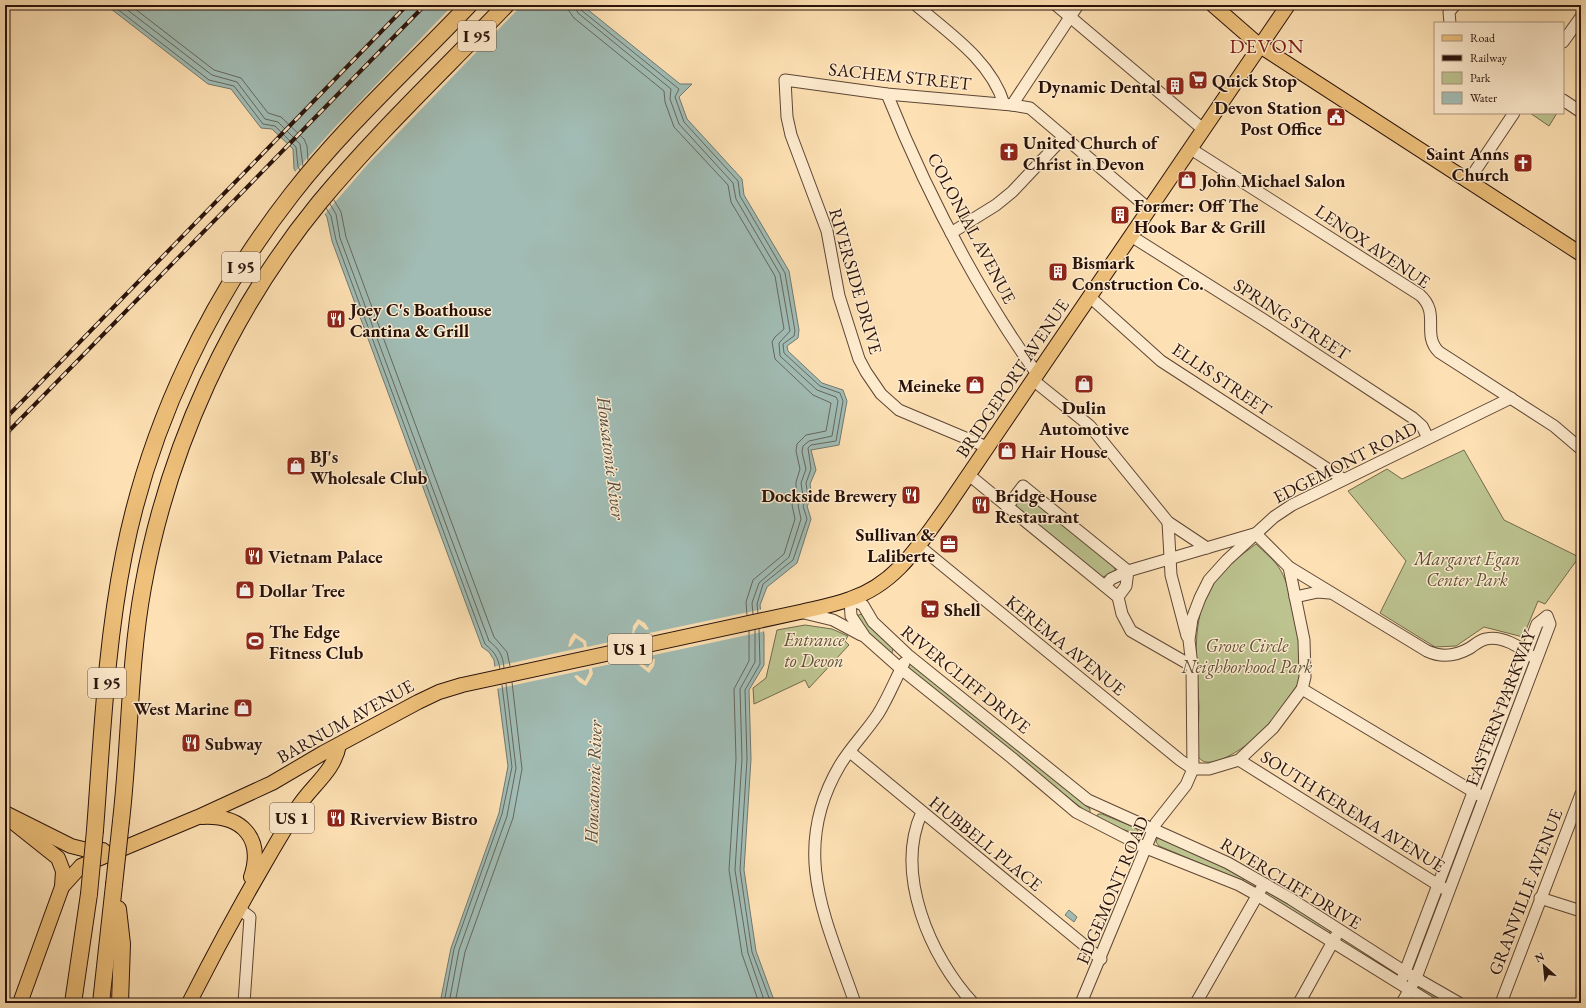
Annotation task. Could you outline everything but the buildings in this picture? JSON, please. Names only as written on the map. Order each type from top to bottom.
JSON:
[{"type":"highway","name":"I 95","points":[[73,1003],[89,894],[111,638],[118,587],[128,536],[146,470],[178,385],[208,321],[249,253],[281,209],[326,153],[469,5]]},
{"type":"highway","name":"I 95","points":[[101,1003],[121,821],[138,625],[144,579],[153,542],[174,471],[201,398],[234,331],[268,272],[312,212],[345,173],[506,5]]},
{"type":"highway","points":[[114,885],[122,944],[120,1003]]},
{"type":"highway","points":[[66,1003],[78,971]]},
{"type":"main road","points":[[1213,5],[1260,46],[1581,254]]},
{"type":"main road","name":"BRIDGEPORT AVENUE","points":[[794,614],[850,599],[871,590],[888,579],[904,565],[969,475],[1288,5]]},
{"type":"main road","name":"BARNUM AVENUE","points":[[20,1003],[62,887],[81,866],[198,817],[272,783],[429,696],[450,688],[794,614]]},
{"type":"main road","name":"US 1","points":[[189,1003],[238,908],[302,801],[333,765],[337,756],[339,745]]},
{"type":"main road","points":[[5,814],[71,846],[91,851],[124,848]]},
{"type":"main road","points":[[5,814],[19,829],[58,858],[62,865],[62,887]]},
{"type":"main road","points":[[198,817],[216,817],[228,820],[240,825],[249,834],[254,847],[255,856],[247,893]]},
{"type":"street","points":[[916,5],[978,58],[1008,104],[1078,5]]},
{"type":"street","points":[[1056,5],[1204,130]]},
{"type":"street","points":[[1564,41],[1581,17]]},
{"type":"street","name":"SACHEM STREET","points":[[785,80],[887,94],[1008,104],[1030,108],[1063,138],[1149,209]]},
{"type":"street","name":"RIVERSIDE DRIVE","points":[[785,80],[787,117],[791,135],[827,231],[839,296],[859,359],[866,372],[881,394],[899,410],[987,448]]},
{"type":"street","name":"COLONIAL AVENUE","points":[[887,94],[951,233],[1035,377],[1090,426],[1168,522],[1207,548]]},
{"type":"street","points":[[1564,101],[1581,112]]},
{"type":"street","points":[[1469,180],[1513,114]]},
{"type":"street","points":[[951,233],[996,205],[1012,192],[1063,138]]},
{"type":"street","name":"LENOX AVENUE","points":[[1191,149],[1420,295],[1429,306],[1431,319],[1430,339],[1436,349],[1554,426],[1581,449]]},
{"type":"street","name":"SPRING STREET","points":[[1131,236],[1264,320],[1413,418],[1422,426],[1428,438]]},
{"type":"street","name":"ELLIS STREET","points":[[1090,297],[1161,361],[1343,480]]},
{"type":"street","name":"EDGEMONT ROAD","points":[[1081,1003],[1101,959],[1156,823],[1186,785],[1193,769],[1192,666],[1189,640],[1192,619],[1209,580],[1227,560],[1285,509],[1510,398]]},
{"type":"street","points":[[969,475],[1118,598],[1122,614],[1131,631],[1192,666]]},
{"type":"street","points":[[1007,507],[1023,486],[1128,571]]},
{"type":"street","points":[[1168,522],[1171,575],[1189,640]]},
{"type":"street","points":[[1105,586],[1111,579],[1128,571],[1256,534],[1289,567],[1432,653],[1447,656],[1456,655],[1480,641],[1491,638],[1504,640],[1527,652],[1536,660]]},
{"type":"street","name":"KEREMA AVENUE","points":[[919,546],[1180,760],[1193,769]]},
{"type":"street","points":[[1193,769],[1209,769],[1239,760],[1273,728],[1302,689],[1305,677],[1304,640],[1289,567]]},
{"type":"street","points":[[1118,598],[1126,586],[1128,571]]},
{"type":"street","points":[[1295,596],[1318,592],[1331,593]]},
{"type":"street","name":"RIVERCLIFF DRIVE","points":[[865,637],[851,616],[849,608],[850,599],[863,605],[872,622],[908,655],[1088,800],[1099,806],[1154,828],[1228,863],[1264,883],[1405,972],[1459,1003]]},
{"type":"street","name":"RIVERCLIFF DRIVE","points":[[794,614],[833,620],[865,637],[901,669],[1012,758],[1076,812],[1146,848],[1239,885],[1431,1003]]},
{"type":"street","name":"EASTERN PARKWAY","points":[[1400,984],[1439,885],[1479,794],[1536,660],[1550,624],[1547,616],[1537,624],[1479,794],[1449,892],[1416,978],[1402,1003]]},
{"type":"street","points":[[855,1003],[820,899],[814,858],[815,834],[822,806],[834,778],[850,752],[878,714],[908,655]]},
{"type":"street","points":[[1302,689],[1479,794]]},
{"type":"street","name":"HUBBELL PLACE","points":[[850,752],[1101,959]]},
{"type":"street","name":"SOUTH KEREMA AVENUE","points":[[1239,760],[1449,892]]},
{"type":"street","name":"GRANVILLE AVENUE","points":[[1501,1003],[1581,794]]},
{"type":"street","points":[[1090,820],[1099,806]]},
{"type":"street","points":[[922,812],[916,824],[911,862],[912,880],[916,897],[937,950],[962,992],[973,1003]]},
{"type":"street","points":[[1196,1003],[1264,883]]},
{"type":"street","points":[[1540,898],[1581,911]]},
{"type":"street","points":[[238,908],[250,917],[244,1003]]},
{"type":"street","points":[[1299,1003],[1339,930]]},
{"type":"green space","points":[[1531,114],[1556,114],[1549,126]]},
{"type":"green space","name":"Margaret Egan Center Park","points":[[1464,450],[1504,520],[1579,557],[1545,604],[1538,601],[1523,637],[1484,627],[1456,646],[1435,647],[1380,613],[1406,561],[1348,491],[1387,469],[1402,479]]},
{"type":"green space","points":[[1025,493],[1114,566],[1115,570],[1108,575],[1099,577],[1016,509],[1016,502]]},
{"type":"green space","name":"Grove Circle Neighborhood Park","points":[[1256,544],[1279,567],[1286,581],[1290,594],[1299,645],[1300,662],[1297,686],[1275,720],[1249,743],[1225,758],[1214,762],[1204,762],[1198,756],[1199,707],[1196,655],[1199,622],[1209,591],[1219,576],[1232,563]]},
{"type":"green space","points":[[862,614],[874,631],[893,648],[892,653],[889,653],[871,637],[855,616]]},
{"type":"green space","name":"Entrance to Devon","points":[[805,625],[832,629],[848,636],[845,641],[849,645],[809,688],[805,680],[754,704],[753,688],[766,678],[777,630]]},
{"type":"green space","points":[[914,663],[1090,809],[1090,813],[1089,814],[908,669],[909,664]]},
{"type":"green space","points":[[1098,814],[1102,814],[1136,828],[1138,831],[1137,834],[1097,821],[1096,818]]},
{"type":"green space","points":[[1158,836],[1214,860],[1245,878],[1243,881],[1159,846],[1156,842]]},
{"type":"green space","points":[[1268,889],[1331,929],[1329,933],[1263,894],[1264,891]]},
{"type":"green space","points":[[1342,936],[1401,972],[1398,977],[1342,943],[1340,939]]},
{"type":"green space","points":[[1417,984],[1452,1003],[1438,1003],[1417,990]]},
{"type":"water","name":"Housatonic River","points":[[106,5],[582,5],[680,84],[692,84],[679,97],[687,119],[742,179],[744,195],[789,271],[799,330],[798,338],[787,346],[788,351],[822,383],[843,390],[847,401],[839,445],[811,450],[816,470],[810,484],[812,498],[807,506],[811,519],[797,563],[767,587],[760,605],[764,635],[764,665],[749,690],[751,759],[744,870],[756,951],[775,1003],[440,1003],[451,948],[499,813],[508,766],[494,660],[489,652],[482,647],[332,241],[327,217],[294,169],[293,149],[272,129],[261,128],[231,89],[208,84]]},
{"type":"water","points":[[1069,910],[1077,917],[1074,922],[1065,915]]},
{"type":"pier","points":[[453,5],[522,5],[368,164],[324,215],[294,173],[335,127]]},
{"type":"pier","points":[[763,609],[766,631],[640,658],[640,662],[648,668],[652,659],[655,659],[654,666],[649,673],[638,664],[636,659],[592,668],[593,674],[586,686],[579,682],[574,676],[577,675],[585,681],[589,673],[589,669],[496,689],[493,667],[584,647],[583,643],[576,638],[571,646],[568,647],[570,639],[574,633],[586,641],[587,647],[632,637],[633,626],[638,619],[645,623],[649,629],[646,630],[639,624],[634,632],[635,636]]},
{"type":"railway","points":[[5,419],[407,5]]},
{"type":"railway","points":[[5,435],[425,5]]},
{"type":"place","name":"Quick Stop","points":[[1198,80]]},
{"type":"place","name":"Dynamic Dental","points":[[1175,86]]},
{"type":"place","name":"Devon Station Post Office","points":[[1336,117]]},
{"type":"place","name":"United Church of Christ in Devon","points":[[1009,152]]},
{"type":"place","name":"Saint Anns Church","points":[[1523,163]]},
{"type":"place","name":"John Michael Salon","points":[[1187,180]]},
{"type":"place","name":"Former: Off The Hook Bar & Grill","points":[[1120,215]]},
{"type":"place","name":"Bismark Construction Co.","points":[[1058,272]]},
{"type":"place","name":"Joey C's Boathouse Cantina & Grill","points":[[336,319]]},
{"type":"place","name":"Dulin Automotive","points":[[1084,384]]},
{"type":"place","name":"Meineke","points":[[975,385]]},
{"type":"place","name":"Hair House","points":[[1007,451]]},
{"type":"place","name":"BJ's Wholesale Club","points":[[296,466]]},
{"type":"place","name":"Dockside Brewery","points":[[911,495]]},
{"type":"place","name":"Bridge House Restaurant","points":[[981,505]]},
{"type":"place","name":"Sullivan & Laliberte","points":[[949,544]]},
{"type":"place","name":"Vietnam Palace","points":[[254,556]]},
{"type":"place","name":"Dollar Tree","points":[[245,590]]},
{"type":"place","name":"Shell","points":[[930,609]]},
{"type":"place","name":"The Edge Fitness Club","points":[[255,641]]},
{"type":"place","name":"West Marine","points":[[243,708]]},
{"type":"place","name":"Subway","points":[[191,743]]},
{"type":"place","name":"Riverview Bistro","points":[[336,818]]},
{"type":"district","name":"DEVON","points":[[1267,46]]}]
